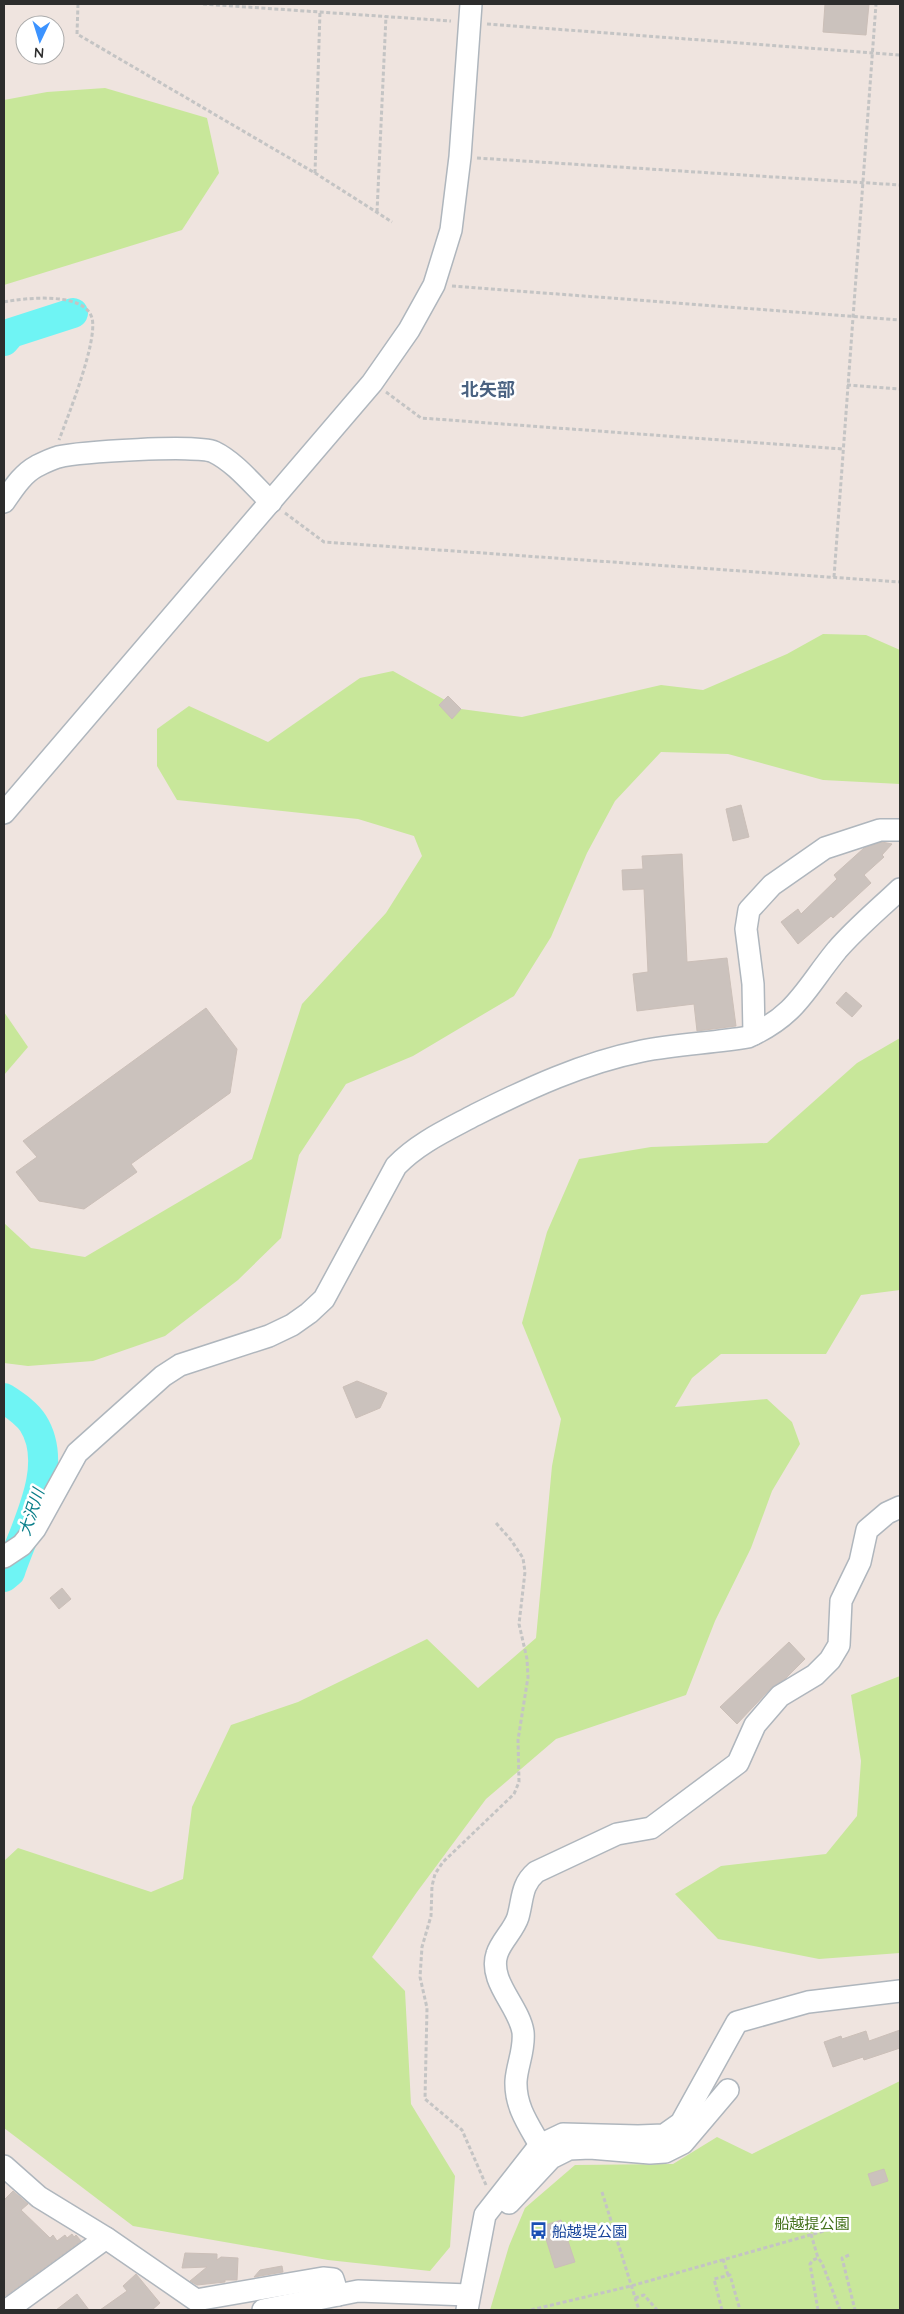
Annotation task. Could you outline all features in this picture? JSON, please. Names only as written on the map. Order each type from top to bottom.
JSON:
[{"type":"street","points":[[4,813],[372,383],[409,330],[434,285],[451,230],[460,156],[471,13]]},
{"type":"street","points":[[4,502],[16,484],[36,467],[58,457],[94,452],[194,448],[212,451],[226,459],[271,502]]},
{"type":"street","points":[[754,1034],[753,984],[746,929],[749,910],[772,885],[825,848],[880,830],[900,830]]},
{"type":"street","points":[[4,1557],[22,1545],[35,1529],[77,1453],[163,1376],[180,1365],[269,1336],[292,1325],[324,1299],[396,1166],[408,1154],[425,1142],[517,1094],[583,1066],[643,1051],[722,1041],[754,1034],[778,1021],[795,1006],[837,950],[900,889]]},
{"type":"street","points":[[540,2145],[518,2107],[516,2081],[524,2043],[522,2030],[518,2014],[500,1983],[496,1969],[497,1954],[517,1919],[526,1881],[536,1872],[617,1834],[651,1828],[738,1763],[756,1725],[780,1696],[815,1675],[830,1660],[839,1645],[841,1601],[860,1562],[867,1530],[887,1513],[900,1507]]},
{"type":"street","points":[[469,2294],[484,2215],[493,2201],[540,2145],[563,2134],[664,2135],[681,2123],[737,2022],[808,2002],[900,1991]]},
{"type":"street","points":[[469,2294],[486,2270],[499,2217],[551,2158],[570,2149],[610,2155],[664,2152],[683,2143],[728,2090]]},
{"type":"street","points":[[5,2171],[39,2197],[106,2238],[196,2300],[323,2278],[333,2279],[338,2295]]},
{"type":"street","points":[[7,2310],[106,2238]]},
{"type":"street","points":[[268,2310],[358,2291],[469,2294]]},
{"type":"path","points":[[78,4],[77,34],[315,173],[392,222]]},
{"type":"path","points":[[203,4],[386,16],[471,13],[900,55]]},
{"type":"path","points":[[834,577],[876,4]]},
{"type":"path","points":[[315,173],[320,11]]},
{"type":"path","points":[[377,212],[386,16]]},
{"type":"path","points":[[460,156],[900,185]]},
{"type":"path","points":[[434,285],[900,320]]},
{"type":"path","points":[[4,302],[48,298],[70,302],[86,309],[92,317],[91,343],[71,410],[58,443],[58,457]]},
{"type":"path","points":[[372,383],[421,418],[843,449]]},
{"type":"path","points":[[847,385],[900,389]]},
{"type":"path","points":[[271,502],[324,542],[900,582]]},
{"type":"path","points":[[493,2201],[462,2130],[425,2099],[427,2008],[420,1977],[422,1947],[431,1916],[432,1886],[435,1874],[443,1862],[514,1794],[519,1782],[518,1740],[528,1677],[527,1659],[519,1624],[525,1572],[523,1558],[496,1523]]},
{"type":"path","points":[[602,2192],[639,2310]]},
{"type":"path","points":[[531,2310],[631,2286],[838,2227]]},
{"type":"path","points":[[812,2234],[818,2258],[822,2263],[840,2310]]},
{"type":"path","points":[[849,2255],[842,2258],[856,2310]]},
{"type":"path","points":[[818,2258],[810,2264],[818,2310]]},
{"type":"path","points":[[722,2259],[728,2275],[730,2274],[740,2310]]},
{"type":"path","points":[[722,2310],[714,2279],[728,2275]]},
{"type":"path","points":[[635,2298],[644,2295],[657,2310]]},
{"type":"green space","points":[[105,88],[207,118],[219,173],[182,230],[4,285],[4,100],[47,92]]},
{"type":"green space","points":[[823,634],[866,635],[900,650],[900,784],[823,780],[728,754],[661,752],[615,801],[587,853],[551,937],[514,996],[413,1056],[346,1084],[299,1155],[281,1238],[238,1280],[165,1336],[93,1361],[28,1366],[4,1363],[4,1223],[31,1248],[85,1257],[252,1159],[302,1004],[386,913],[422,856],[414,836],[358,819],[177,800],[157,766],[157,729],[189,706],[268,742],[360,678],[393,671],[461,709],[522,717],[661,685],[703,690],[787,654]]},
{"type":"green space","points":[[4,1012],[28,1047],[4,1075]]},
{"type":"green space","points":[[900,1038],[900,1290],[861,1295],[826,1354],[721,1354],[692,1378],[675,1407],[767,1399],[792,1422],[800,1444],[772,1491],[751,1548],[715,1621],[686,1695],[556,1739],[486,1799],[417,1892],[372,1957],[405,1991],[411,2104],[455,2176],[450,2247],[430,2271],[328,2260],[133,2226],[4,2128],[4,1861],[18,1848],[151,1892],[183,1879],[192,1807],[231,1725],[298,1702],[427,1639],[478,1688],[536,1638],[552,1466],[561,1419],[522,1323],[547,1232],[579,1159],[651,1147],[767,1143],[857,1063]]},
{"type":"green space","points":[[900,1676],[900,1953],[819,1959],[718,1939],[675,1894],[721,1866],[826,1854],[857,1816],[861,1761],[851,1695]]},
{"type":"green space","name":"船越提公園","points":[[900,2081],[900,2310],[490,2310],[509,2246],[525,2208],[575,2165],[673,2164],[717,2137],[752,2154]]},
{"type":"building","points":[[825,4],[869,4],[866,35],[823,32]]},
{"type":"building","points":[[448,696],[461,709],[452,719],[439,705]]},
{"type":"building","points":[[741,805],[749,837],[733,841],[726,809]]},
{"type":"building","points":[[882,842],[892,844],[882,855],[884,857],[864,875],[871,883],[833,918],[831,916],[798,944],[781,922],[798,909],[801,914],[837,879],[834,875],[864,848]]},
{"type":"building","points":[[682,854],[687,962],[727,958],[736,1026],[697,1031],[694,1004],[637,1011],[633,974],[648,972],[644,889],[623,890],[622,870],[643,869],[642,856]]},
{"type":"building","points":[[846,992],[862,1006],[852,1017],[836,1003]]},
{"type":"building","points":[[206,1008],[237,1049],[230,1093],[131,1164],[137,1172],[84,1209],[39,1201],[16,1172],[37,1157],[23,1141]]},
{"type":"building","points":[[357,1381],[387,1393],[380,1408],[356,1418],[343,1387]]},
{"type":"building","points":[[62,1588],[71,1599],[59,1609],[50,1598]]},
{"type":"building","points":[[789,1642],[805,1659],[785,1679],[771,1688],[737,1724],[720,1707]]},
{"type":"building","points":[[900,2030],[900,2048],[864,2060],[863,2057],[833,2067],[824,2042],[841,2036],[842,2039],[866,2031],[869,2041]]},
{"type":"building","points":[[884,2169],[888,2181],[872,2186],[868,2174]]},
{"type":"building","points":[[13,2191],[28,2204],[21,2210],[50,2238],[53,2235],[57,2241],[65,2235],[67,2238],[72,2234],[74,2237],[76,2235],[81,2241],[4,2297],[4,2200]]},
{"type":"building","points":[[561,2220],[575,2262],[555,2268],[542,2226]]},
{"type":"building","points":[[185,2253],[217,2254],[217,2260],[221,2257],[238,2258],[237,2280],[197,2285],[190,2281],[207,2267],[182,2268]]},
{"type":"building","points":[[282,2266],[283,2272],[254,2277],[260,2270]]},
{"type":"building","points":[[136,2274],[160,2303],[152,2310],[100,2310],[127,2291],[123,2286]]},
{"type":"building","points":[[77,2294],[89,2310],[56,2310]]},
{"type":"waterway","name":"大沢川","points":[[4,341],[11,333],[73,313]]},
{"type":"waterway","name":"大沢川","points":[[4,1398],[23,1412],[33,1423],[41,1440],[43,1459],[42,1478],[31,1518],[10,1572],[4,1577]]},
{"type":"place","name":"船越堤公園","points":[[538,2231]]},
{"type":"district","name":"北矢部","points":[[488,389]]}]
